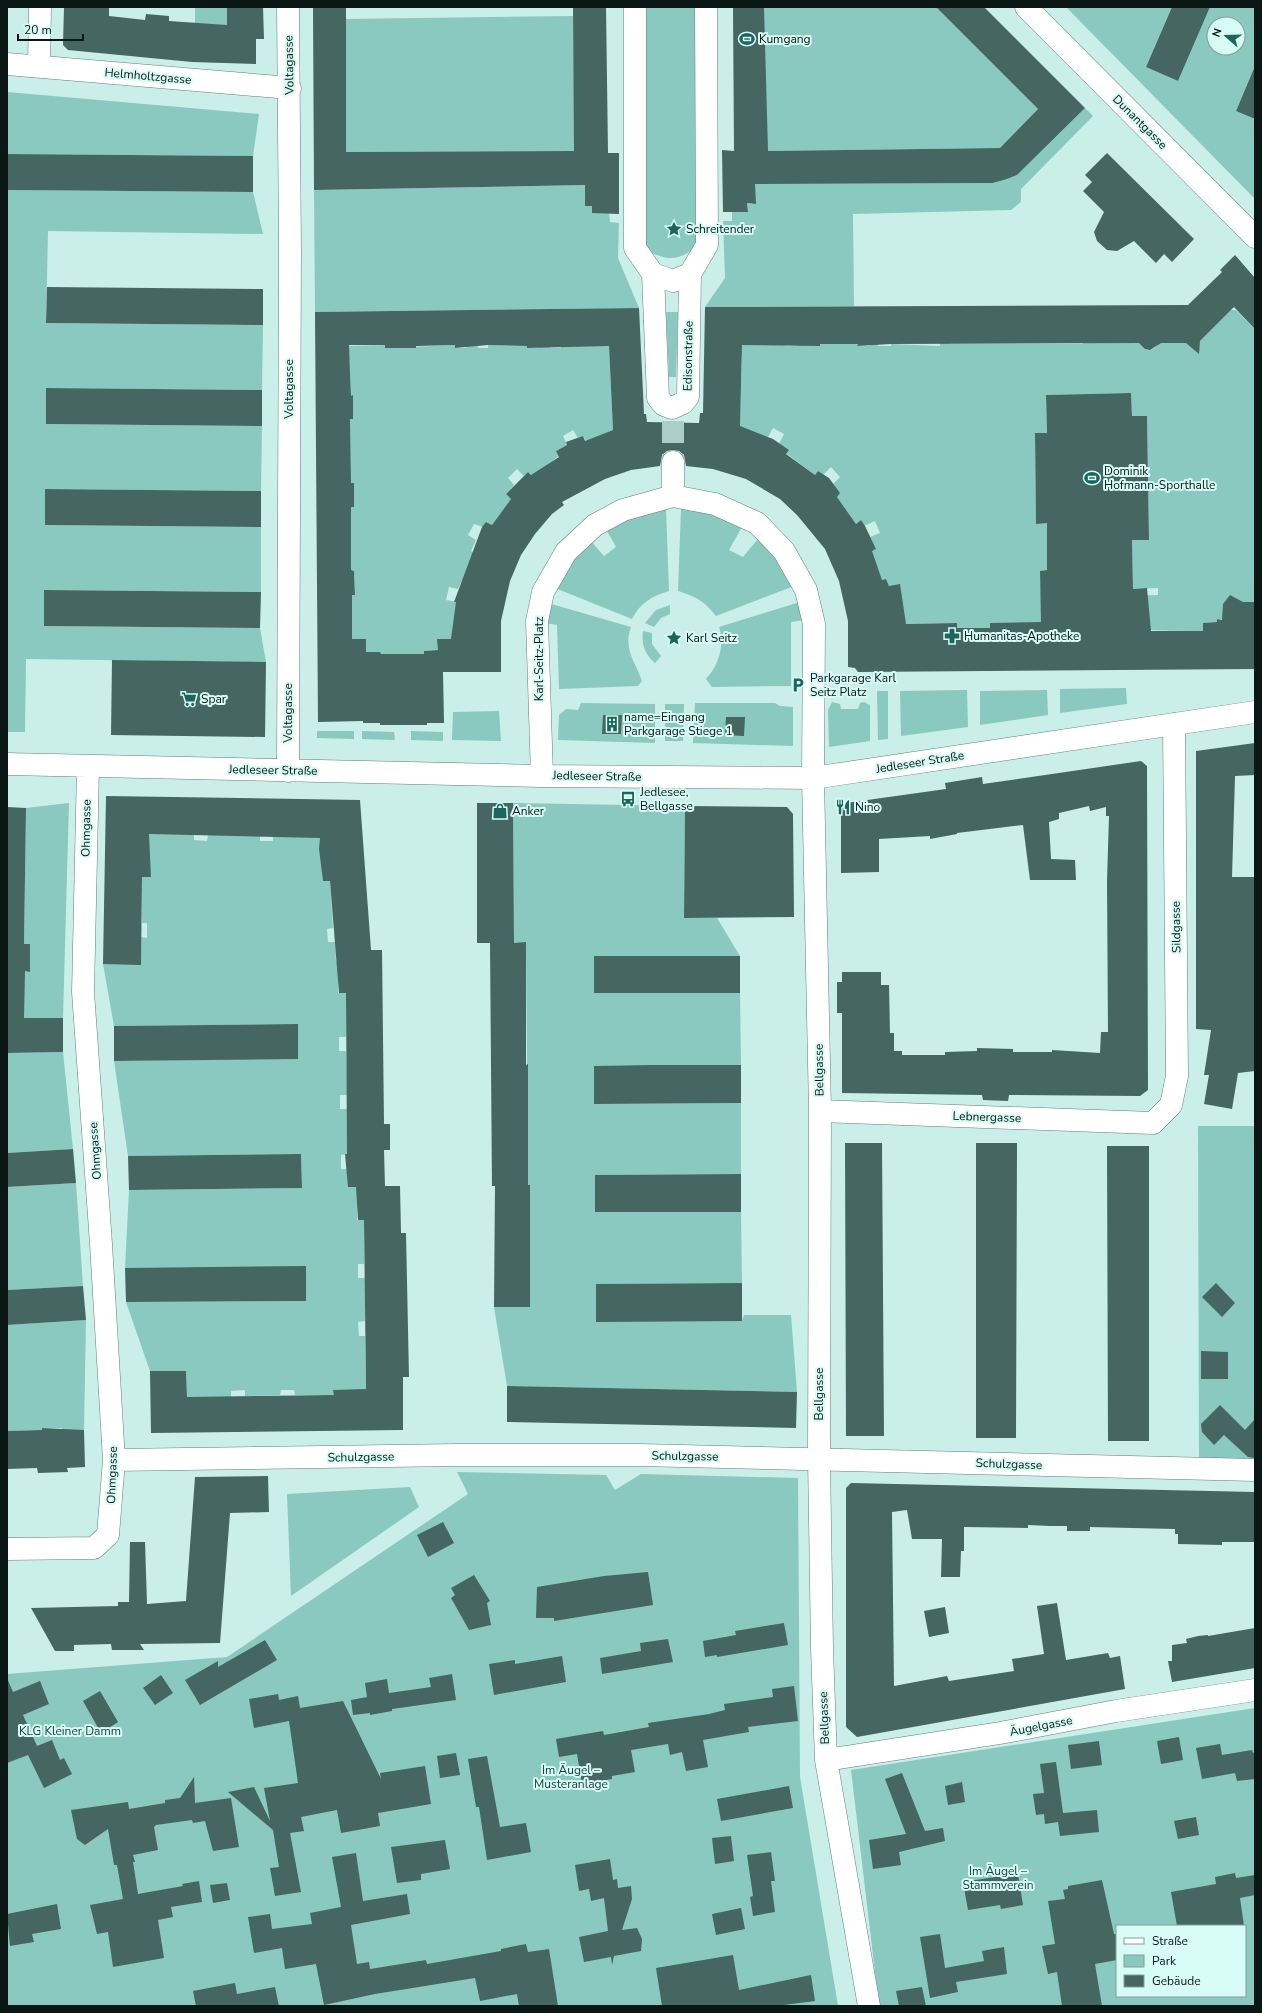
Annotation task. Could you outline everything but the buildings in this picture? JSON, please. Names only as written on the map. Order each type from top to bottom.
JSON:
[{"type":"street","points":[[39,66],[40,7]]},
{"type":"street","name":"Voltagasse","points":[[288,7],[290,88],[288,771]]},
{"type":"street","points":[[635,7],[635,248],[653,274],[673,281],[690,274]]},
{"type":"street","name":"Edisonstraße","points":[[653,274],[658,398],[672,415],[688,397],[690,274],[707,245],[706,7]]},
{"type":"street","name":"Dunantgasse","points":[[1026,7],[1255,237]]},
{"type":"street","name":"Helmholtzgasse","points":[[7,64],[290,88]]},
{"type":"street","points":[[673,462],[673,496]]},
{"type":"street","name":"Karl-Seitz-Platz","points":[[542,776],[537,621],[543,592],[566,552],[595,525],[622,510],[673,496],[715,504],[757,523],[784,551],[806,590],[814,624],[813,778]]},
{"type":"street","name":"Jedleseer Straße","points":[[7,764],[542,776],[813,778],[1255,712]]},
{"type":"street","name":"Sildgasse","points":[[1153,1123],[1171,1105],[1177,1076],[1174,724]]},
{"type":"street","name":"Ohmgasse","points":[[7,1549],[94,1548],[108,1535],[114,1460],[101,1244],[83,992],[88,767]]},
{"type":"street","name":"Bellgasse","points":[[813,778],[820,1111],[819,1459],[822,1648],[826,1760],[869,2006]]},
{"type":"street","name":"Lebnergasse","points":[[820,1111],[1153,1123]]},
{"type":"street","name":"Schulzgasse","points":[[114,1460],[457,1455],[640,1455],[1255,1470]]},
{"type":"street","name":"Äugelgasse","points":[[826,1760],[1000,1733],[1116,1712],[1255,1690]]},
{"type":"green space","points":[[195,7],[227,7],[227,32],[195,31]]},
{"type":"green space","points":[[641,7],[697,7],[697,246],[680,257],[674,258],[662,257],[649,251],[643,236]]},
{"type":"green space","points":[[764,7],[936,7],[1038,109],[1000,148],[768,151],[764,147]]},
{"type":"green space","points":[[1066,7],[1172,7],[1146,67],[1178,81],[1206,16],[1206,56],[1246,56],[1246,16],[1206,16],[1210,7],[1255,7],[1255,66],[1236,111],[1255,119],[1255,199]]},
{"type":"green space","points":[[573,16],[575,151],[346,152],[346,19]]},
{"type":"green space","points":[[7,92],[259,114],[253,156],[7,154]]},
{"type":"green space","points":[[1085,108],[1093,116],[1021,189],[1021,202],[1011,210],[853,214],[854,306],[705,307],[725,278],[723,221],[732,221],[732,212],[748,212],[747,203],[755,204],[755,184],[993,183],[1017,175]]},
{"type":"green space","points":[[585,185],[585,206],[592,206],[609,213],[610,222],[619,223],[618,258],[639,308],[315,312],[314,190]]},
{"type":"green space","points":[[7,190],[253,192],[263,234],[48,231],[46,323],[263,325],[262,390],[46,388],[46,424],[262,426],[261,491],[45,489],[45,525],[261,527],[261,592],[44,590],[44,626],[260,628],[266,662],[26,659],[25,732],[7,732]]},
{"type":"green space","points":[[1231,310],[1236,310],[1255,329],[1255,602],[1241,602],[1230,596],[1223,604],[1228,620],[1217,619],[1217,622],[1203,623],[1203,631],[1150,630],[1017,623],[990,623],[990,628],[957,628],[957,623],[904,624],[900,585],[889,586],[886,579],[882,580],[871,551],[876,549],[870,537],[880,533],[875,521],[864,526],[861,520],[856,524],[837,497],[833,484],[840,477],[831,467],[823,475],[818,471],[815,475],[786,453],[789,450],[779,444],[784,434],[773,428],[768,437],[731,429],[740,418],[742,358],[734,345],[784,344],[785,346],[797,346],[797,338],[806,339],[807,346],[820,346],[820,344],[857,344],[858,346],[870,346],[870,338],[878,338],[878,346],[891,346],[891,344],[940,346],[940,338],[951,344],[1083,344],[1083,338],[1093,343],[1141,343],[1145,349],[1150,350],[1156,347],[1158,343],[1188,343],[1193,348]],"holes":[[[1131,393],[1132,416],[1147,416],[1149,539],[1132,540],[1133,589],[1158,588],[1158,595],[1041,597],[1040,571],[1047,570],[1047,523],[1036,523],[1035,433],[1047,433],[1046,395]]]},
{"type":"green space","points":[[666,312],[678,312],[676,377],[669,377]]},
{"type":"green space","points":[[477,340],[478,348],[488,348],[488,345],[527,346],[527,348],[538,348],[550,340],[550,348],[561,348],[561,346],[609,346],[613,430],[586,441],[583,436],[578,438],[573,430],[563,436],[567,445],[556,451],[559,456],[533,476],[528,472],[524,476],[517,469],[508,478],[514,485],[506,494],[511,499],[492,525],[486,522],[483,527],[474,524],[468,535],[476,540],[471,551],[476,553],[466,584],[461,582],[458,589],[449,587],[446,600],[456,602],[458,639],[438,639],[438,650],[424,651],[424,654],[381,654],[380,652],[366,652],[366,639],[344,639],[344,627],[352,626],[352,595],[355,595],[354,571],[351,570],[350,419],[353,419],[353,396],[351,396],[350,364],[345,346],[385,345],[385,348],[455,345],[455,348],[466,348],[466,341]]},
{"type":"green space","points":[[666,508],[669,591],[657,595],[643,604],[632,619],[555,588],[562,574],[589,539],[604,556],[616,547],[606,529],[619,522]]},
{"type":"green space","points":[[681,509],[713,514],[742,527],[729,550],[743,557],[757,540],[767,546],[794,586],[716,616],[700,600],[678,591]]},
{"type":"green space","points":[[800,602],[804,620],[791,622],[791,686],[712,687],[706,679],[714,668],[720,654],[721,634],[719,627]]},
{"type":"green space","points":[[548,603],[631,627],[628,642],[631,655],[642,681],[638,686],[559,689],[557,625],[545,623]]},
{"type":"green space","points":[[670,605],[670,614],[661,618],[654,627],[645,623],[656,610]]},
{"type":"green space","points":[[643,631],[652,633],[652,644],[661,656],[655,663],[646,653],[644,648]]},
{"type":"green space","points":[[1126,688],[1127,704],[1060,713],[1060,689]]},
{"type":"green space","points":[[967,690],[968,727],[901,736],[900,691]]},
{"type":"green space","points":[[1047,690],[1048,715],[980,725],[980,691]]},
{"type":"green space","points":[[877,691],[888,691],[888,739],[878,740]]},
{"type":"green space","points":[[832,702],[840,704],[841,709],[858,709],[860,703],[864,702],[870,705],[870,741],[829,747],[828,710]]},
{"type":"green space","points":[[581,703],[655,704],[655,743],[558,740],[559,715],[566,709],[578,710]]},
{"type":"green space","points":[[695,703],[775,703],[780,706],[793,707],[793,746],[693,743]]},
{"type":"green space","points":[[665,704],[684,704],[683,741],[665,741]]},
{"type":"green space","points":[[499,711],[501,741],[452,740],[453,712]]},
{"type":"green space","points":[[317,731],[354,731],[354,739],[317,738]]},
{"type":"green space","points":[[362,731],[394,732],[395,740],[362,739]]},
{"type":"green space","points":[[411,731],[443,732],[443,741],[411,740]]},
{"type":"green space","points":[[69,803],[63,1018],[7,1019],[25,971],[30,971],[30,944],[24,944],[26,808]]},
{"type":"green space","points":[[513,803],[685,806],[684,918],[717,918],[740,956],[594,956],[594,993],[740,993],[741,1065],[595,1066],[595,1104],[741,1103],[741,1174],[595,1175],[595,1212],[741,1212],[742,1283],[596,1284],[596,1321],[742,1321],[744,1315],[791,1315],[797,1392],[507,1386],[494,1307],[530,1306],[530,1186],[528,1185],[526,943],[514,943]]},
{"type":"green space","points":[[149,834],[194,834],[194,840],[207,841],[208,835],[260,835],[260,841],[273,841],[273,836],[320,837],[323,881],[330,881],[333,928],[327,929],[328,942],[335,942],[336,961],[345,962],[338,979],[338,993],[346,993],[346,1037],[339,1037],[339,1051],[346,1051],[347,1095],[340,1095],[340,1109],[347,1109],[347,1154],[341,1155],[341,1169],[348,1169],[363,1187],[357,1206],[357,1220],[364,1220],[364,1264],[358,1264],[358,1278],[365,1278],[365,1321],[358,1322],[359,1336],[365,1336],[366,1395],[334,1390],[334,1395],[295,1395],[294,1390],[281,1390],[280,1395],[245,1396],[245,1390],[231,1391],[231,1397],[187,1397],[186,1371],[150,1371],[126,1302],[306,1301],[125,1268],[129,1190],[302,1188],[301,1154],[128,1156],[114,1061],[298,1058],[297,1024],[114,1026],[103,964],[141,964],[141,937],[147,938],[147,923],[142,923],[142,877],[148,877]]},
{"type":"green space","points":[[63,1052],[73,1149],[7,1153],[7,1053]]},
{"type":"green space","points":[[1198,1126],[1255,1126],[1255,1462],[1199,1462]]},
{"type":"green space","points":[[76,1183],[83,1286],[7,1290],[7,1187]]},
{"type":"green space","points":[[86,1320],[84,1430],[43,1428],[42,1430],[7,1431],[7,1325]]},
{"type":"green space","name":"Im Äugel – Musteranlage","points":[[457,1472],[606,1475],[615,1490],[641,1474],[798,1478],[800,1777],[838,2006],[7,2006],[7,1674],[227,1657],[468,1494]]},
{"type":"green space","points":[[410,1487],[419,1507],[291,1596],[287,1494]]},
{"type":"green space","name":"Im Äugel – Stammverein","points":[[1255,1708],[1255,2006],[879,2006],[851,1770]]},
{"type":"tunnel","points":[[673,421],[673,462]]},
{"type":"place","name":"Kumgang","points":[[747,39]]},
{"type":"place","name":"Schreitender","points":[[674,229]]},
{"type":"place","name":"Dominik Hofmann-Sporthalle","points":[[1092,478]]},
{"type":"place","name":"Humanitas-Apotheke","points":[[952,636]]},
{"type":"place","name":"Karl Seitz","points":[[674,638]]},
{"type":"place","name":"Parkgarage Karl Seitz Platz","points":[[798,685]]},
{"type":"place","name":"Spar","points":[[189,699]]},
{"type":"place","name":"name=Eingang Parkgarage Stiege 1","points":[[612,724]]},
{"type":"place","name":"Jedlesee, Bellgasse","points":[[628,799]]},
{"type":"place","name":"Nino","points":[[843,807]]},
{"type":"place","name":"Anker","points":[[500,811]]},
{"type":"park label","name":"KLG Kleiner Damm","points":[[70,1731]]}]
